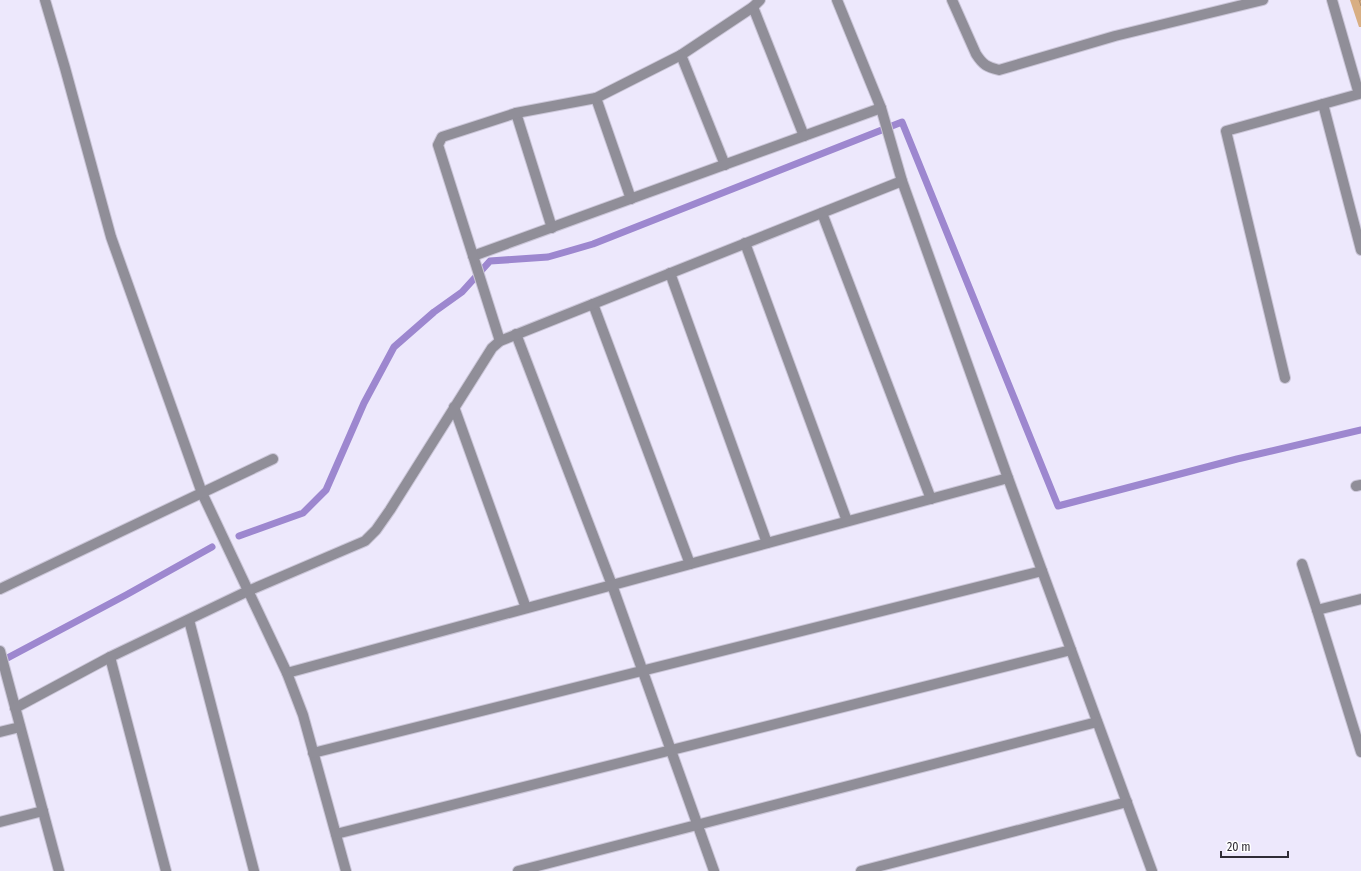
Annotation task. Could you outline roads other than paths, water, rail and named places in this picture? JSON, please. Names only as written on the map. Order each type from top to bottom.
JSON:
[{"type":"street","points":[[45,0],[111,237],[202,493],[287,673],[303,715],[346,871]]},
{"type":"street","points":[[837,0],[881,108],[902,181],[1008,478],[1152,871]]},
{"type":"street","points":[[952,0],[981,62],[988,67],[999,70],[1115,36],[1263,0]]},
{"type":"street","points":[[1285,378],[1226,131],[1359,94],[1332,0]]},
{"type":"street","points":[[500,341],[438,145],[442,137],[516,113],[596,98],[681,55],[756,3],[804,136]]},
{"type":"street","points":[[681,55],[725,165]]},
{"type":"street","points":[[596,98],[630,199]]},
{"type":"street","points":[[1323,104],[1361,250]]},
{"type":"street","points":[[473,256],[881,108]]},
{"type":"street","points":[[516,113],[552,228]]},
{"type":"street","points":[[15,708],[110,658],[248,591],[365,541],[376,530],[390,510],[492,348],[500,341],[902,181]]},
{"type":"street","points":[[822,213],[931,499]]},
{"type":"street","points":[[745,243],[847,521]]},
{"type":"street","points":[[670,273],[767,543]]},
{"type":"street","points":[[592,304],[690,564]]},
{"type":"street","points":[[516,334],[612,585],[714,871]]},
{"type":"street","points":[[454,407],[526,608]]},
{"type":"street","points":[[0,589],[273,459]]},
{"type":"street","points":[[287,673],[1008,478]]},
{"type":"street","points":[[1302,564],[1361,752]]},
{"type":"street","points":[[313,753],[1042,571]]},
{"type":"street","points":[[1317,610],[1361,599]]},
{"type":"street","points":[[188,620],[254,871]]},
{"type":"street","points":[[336,834],[1071,650]]},
{"type":"street","points":[[0,651],[59,871]]},
{"type":"street","points":[[110,658],[166,871]]},
{"type":"street","points":[[518,871],[1097,722]]},
{"type":"street","points":[[0,732],[20,726]]},
{"type":"street","points":[[861,871],[1126,802]]},
{"type":"street","points":[[0,822],[43,811]]},
{"type":"waterway","points":[[239,536],[303,513],[326,490],[364,403],[394,347],[434,312],[462,292],[490,261],[548,257],[593,244],[902,122],[1058,506],[1237,459],[1361,430]]},
{"type":"waterway","points":[[0,662],[212,547]]}]
